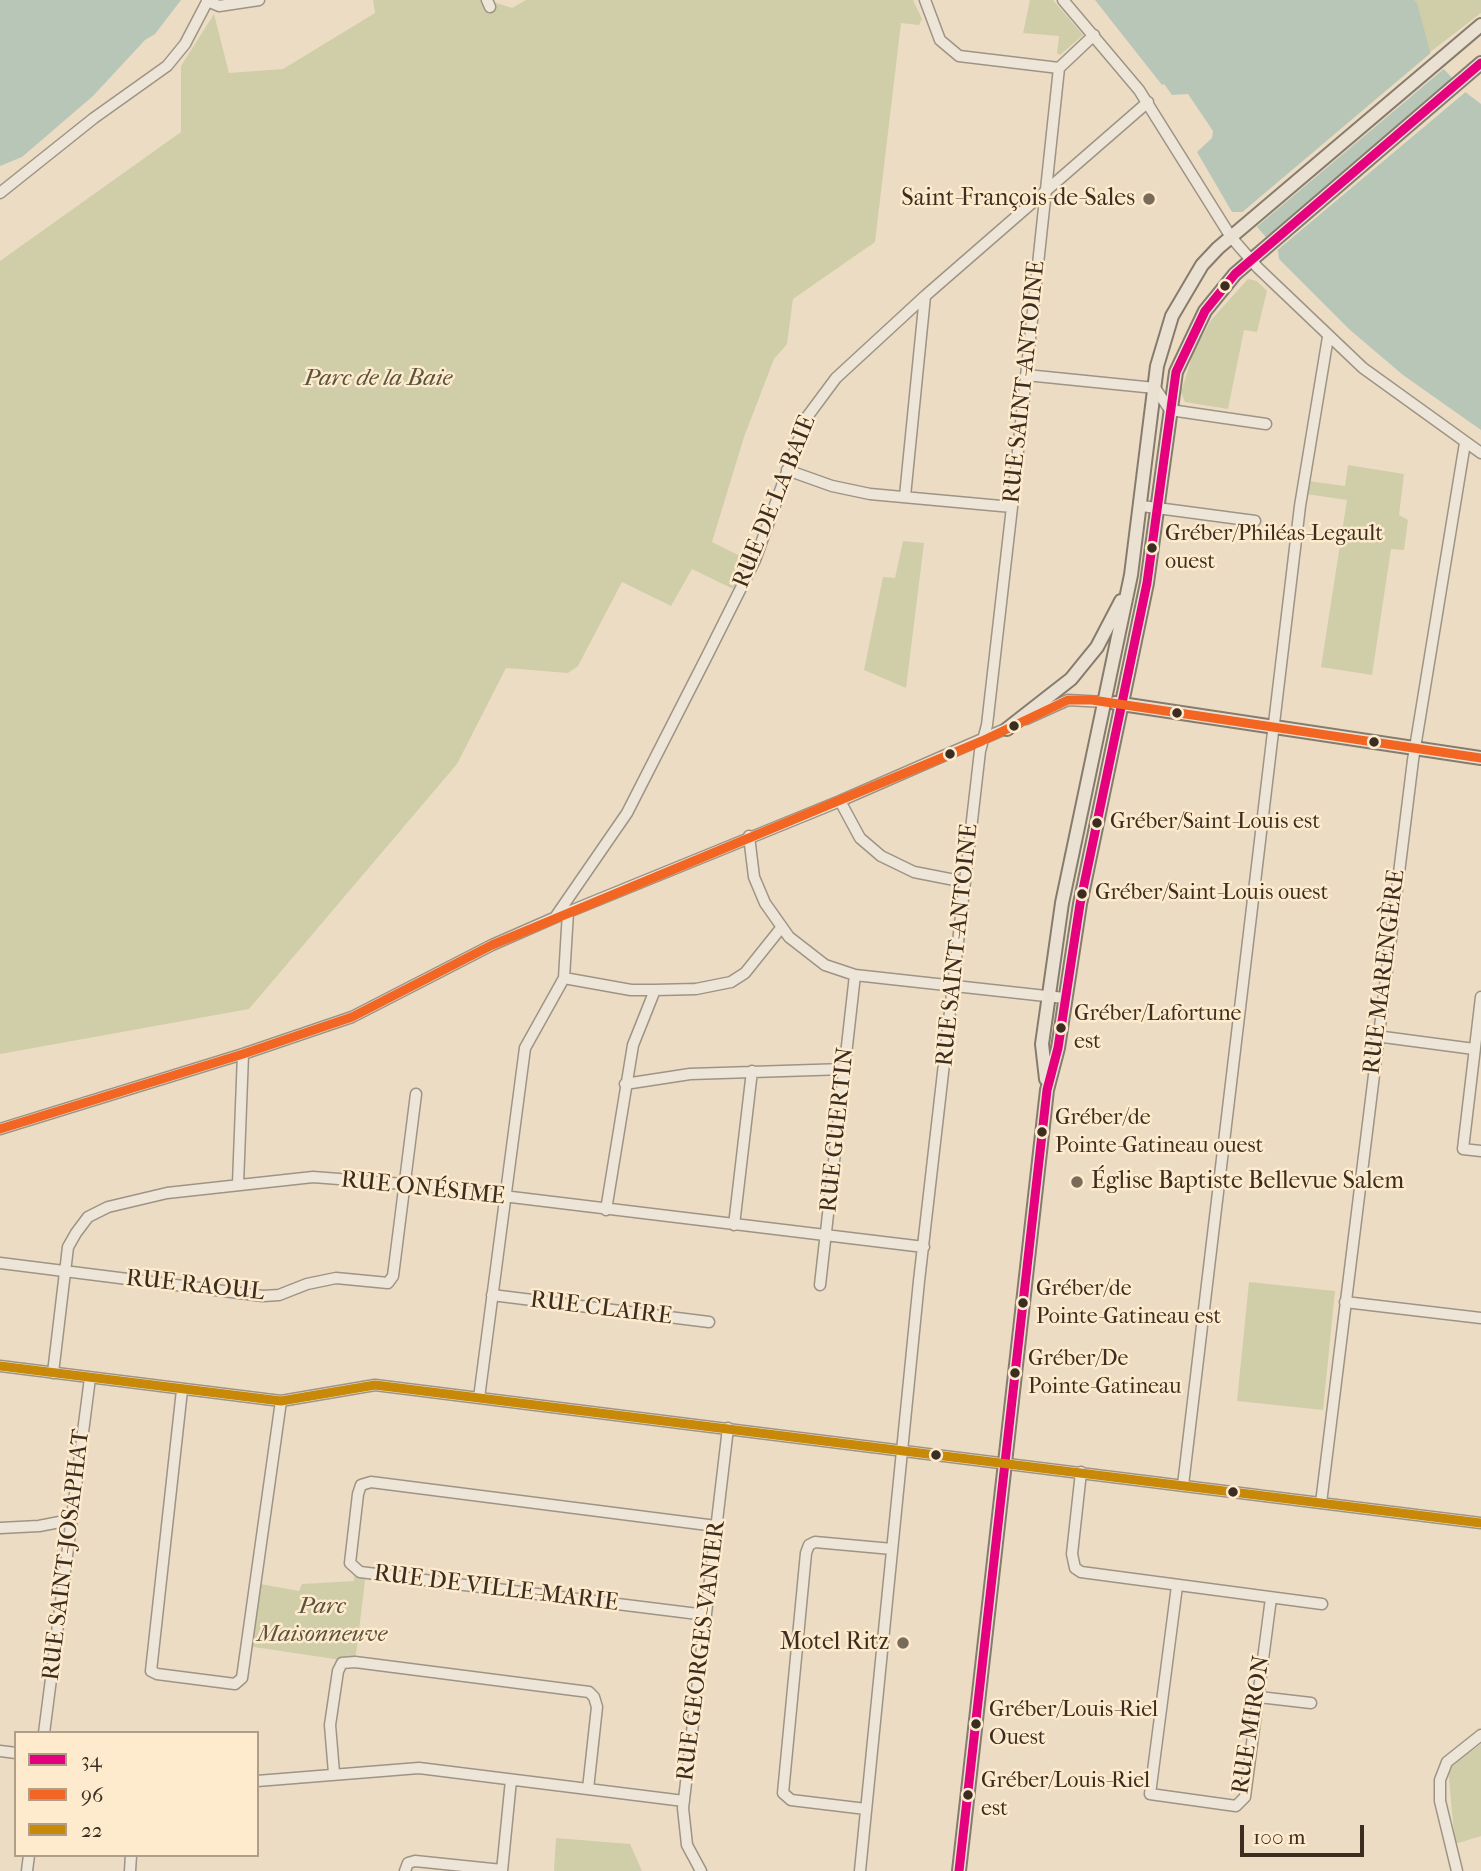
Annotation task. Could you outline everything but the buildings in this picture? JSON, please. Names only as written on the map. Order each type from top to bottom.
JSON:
[{"type":"main road","points":[[1047,1090],[1042,1044],[1062,904],[1131,575],[1160,352],[1172,316],[1202,265],[1231,237],[1481,25]]},
{"type":"main road","points":[[959,1871],[1047,1090],[1058,1048],[1080,904],[1122,705],[1158,509],[1176,372],[1190,337],[1222,289],[1268,246],[1481,63]]},
{"type":"main road","points":[[1007,729],[1062,687],[1080,668],[1103,637],[1131,575]]},
{"type":"main road","points":[[1105,702],[1481,758]]},
{"type":"street","points":[[0,193],[94,118],[167,66],[185,44],[207,0],[219,6],[259,0]]},
{"type":"street","points":[[925,0],[940,40],[959,56],[1059,68],[1094,35]]},
{"type":"street","points":[[1063,0],[1148,102],[1231,237],[1251,261],[1328,337],[1383,384],[1481,453]]},
{"type":"street","name":"RUE SAINT-ANTOINE","points":[[860,1871],[923,1247],[1012,507],[1059,68]]},
{"type":"street","name":"RUE DE LA BAIE","points":[[556,917],[615,833],[755,560],[807,417],[836,378],[925,296],[1148,102]]},
{"type":"street","points":[[1049,163],[1055,170],[1070,172]]},
{"type":"street","points":[[905,496],[925,296]]},
{"type":"street","points":[[1183,1485],[1300,506],[1328,337]]},
{"type":"street","points":[[1026,375],[1155,388],[1170,410],[1266,424]]},
{"type":"street","name":"RUE MARENGÈRE","points":[[1321,1503],[1376,1036],[1414,750],[1465,443]]},
{"type":"street","points":[[787,470],[832,486],[1012,507]]},
{"type":"street","points":[[1142,506],[1255,522]]},
{"type":"street","points":[[0,1129],[243,1054],[352,1017],[492,945],[982,741],[1068,700],[1105,702]]},
{"type":"street","points":[[840,801],[860,838],[881,856],[914,872],[965,882]]},
{"type":"street","points":[[749,836],[754,877],[781,928],[806,952],[825,965],[855,975],[1065,998]]},
{"type":"street","points":[[479,1398],[525,1048],[564,978],[568,912]]},
{"type":"street","points":[[564,978],[631,990],[696,989],[731,982],[745,973],[781,928]]},
{"type":"street","name":"RUE GUERTIN","points":[[820,1285],[855,975]]},
{"type":"street","points":[[606,1210],[633,1045],[655,990]]},
{"type":"street","points":[[1481,997],[1463,1149],[1481,1151]]},
{"type":"street","points":[[1376,1036],[1475,1049]]},
{"type":"street","points":[[238,1184],[243,1054]]},
{"type":"street","points":[[625,1084],[690,1074],[845,1069]]},
{"type":"street","points":[[734,1225],[752,1070]]},
{"type":"street","points":[[404,1184],[416,1094]]},
{"type":"street","name":"RUE ONÉSIME","points":[[53,1373],[68,1247],[88,1217],[108,1208],[167,1193],[313,1177],[404,1184],[923,1247]]},
{"type":"street","name":"RUE RAOUL","points":[[0,1264],[263,1296],[279,1295],[307,1284],[336,1278],[388,1283],[393,1276],[404,1184]]},
{"type":"street","name":"RUE CLAIRE","points":[[492,1295],[709,1322]]},
{"type":"street","points":[[1345,1302],[1481,1318]]},
{"type":"street","points":[[0,1366],[281,1401],[375,1385],[1481,1523]]},
{"type":"street","name":"RUE SAINT-JOSAPHAT","points":[[44,1731],[90,1378]]},
{"type":"street","points":[[182,1390],[151,1671],[235,1684],[242,1678],[281,1401]]},
{"type":"street","name":"RUE GEORGES-VANIER","points":[[701,1871],[692,1860],[684,1836],[684,1801],[728,1428]]},
{"type":"street","points":[[1081,1472],[1072,1555],[1075,1568],[1089,1575],[1322,1604]]},
{"type":"street","name":"RUE DE VILLE-MARIE","points":[[706,1615],[355,1570],[350,1559],[358,1494],[361,1485],[371,1482],[716,1526]]},
{"type":"street","points":[[0,1528],[28,1528],[70,1520]]},
{"type":"street","points":[[866,1809],[791,1800],[783,1793],[806,1553],[809,1545],[815,1542],[892,1549]]},
{"type":"street","name":"RUE MIRON","points":[[1177,1586],[1150,1794],[1241,1804],[1245,1797],[1270,1598]]},
{"type":"street","points":[[334,1773],[330,1725],[338,1671],[342,1663],[355,1662],[589,1692],[597,1707],[588,1789]]},
{"type":"street","points":[[1259,1697],[1311,1703]]},
{"type":"street","points":[[1457,1871],[1440,1801],[1440,1780],[1447,1762],[1481,1735]]},
{"type":"street","points":[[259,1781],[406,1768],[684,1801]]},
{"type":"street","points":[[405,1871],[408,1863],[415,1861],[502,1871],[511,1780]]},
{"type":"green space","name":"Parc de la Baie","points":[[373,0],[487,0],[512,8],[526,0],[913,0],[922,19],[919,25],[901,23],[875,242],[793,299],[787,344],[774,359],[744,437],[712,542],[748,560],[733,589],[692,569],[671,606],[622,582],[578,666],[568,673],[506,668],[457,764],[249,1009],[0,1054],[0,261],[181,132],[181,66],[214,14],[229,73],[283,69],[375,13]]},
{"type":"green space","points":[[1030,0],[1053,0],[1083,35],[1060,55],[1057,53],[1059,36],[1023,33]]},
{"type":"green space","points":[[1414,0],[1481,0],[1481,13],[1429,53]]},
{"type":"green space","points":[[1248,279],[1257,281],[1267,291],[1257,332],[1244,330],[1228,409],[1185,402],[1181,392],[1193,354],[1211,320]]},
{"type":"green space","points":[[1348,465],[1404,474],[1399,515],[1408,520],[1404,550],[1391,549],[1372,675],[1321,667],[1347,500],[1306,494],[1308,481],[1345,486]]},
{"type":"green space","points":[[903,541],[924,543],[906,688],[864,670],[883,577],[895,578]]},
{"type":"green space","points":[[1249,1282],[1335,1291],[1323,1410],[1237,1401]]},
{"type":"green space","name":"Parc Maisonneuve","points":[[355,1570],[366,1573],[355,1662],[247,1646],[255,1583],[299,1591],[302,1584],[354,1581]]},
{"type":"green space","points":[[1481,1744],[1481,1836],[1455,1844],[1448,1768]]},
{"type":"green space","points":[[556,1838],[630,1844],[642,1871],[554,1871]]},
{"type":"shaded area","points":[[0,0],[181,0],[155,34],[145,40],[93,96],[22,157],[0,166]]},
{"type":"shaded area","points":[[1095,0],[1414,0],[1417,3],[1431,55],[1464,91],[1481,104],[1481,430],[1403,375],[1350,330],[1279,259],[1278,251],[1244,212],[1232,212],[1197,152],[1212,138],[1213,131],[1188,94],[1172,95],[1164,84],[1162,85]]},
{"type":"pier","points":[[1433,51],[1446,67],[1254,229],[1240,214]]},
{"type":"pier","points":[[1455,76],[1468,90],[1274,253],[1264,241]]},
{"type":"transit line","name":"34","points":[[959,1871],[1047,1090],[1058,1048],[1080,904],[1147,583],[1176,372],[1205,311],[1235,274],[1481,63]]},
{"type":"transit line","name":"96","points":[[0,1129],[243,1054],[352,1017],[492,945],[982,741],[1068,700],[1092,700],[1481,758]]},
{"type":"transit line","name":"22","points":[[0,1366],[281,1401],[375,1385],[1481,1523]]},
{"type":"place","name":"Saint-François-de-Sales","points":[[1149,199]]},
{"type":"place","name":"Gréber/Philéas-Legault ouest","points":[[1152,548]]},
{"type":"place","name":"Gréber/Saint-Louis est","points":[[1097,823]]},
{"type":"place","name":"Gréber/Saint-Louis ouest","points":[[1082,894]]},
{"type":"place","name":"Gréber/Lafortune est","points":[[1061,1028]]},
{"type":"place","name":"Gréber/de Pointe-Gatineau ouest","points":[[1042,1132]]},
{"type":"place","name":"Église Baptiste Bellevue Salem","points":[[1077,1182]]},
{"type":"place","name":"Gréber/de Pointe-Gatineau est","points":[[1023,1303]]},
{"type":"place","name":"Gréber/De Pointe-Gatineau","points":[[1015,1373]]},
{"type":"place","name":"Motel Ritz","points":[[903,1643]]},
{"type":"place","name":"Gréber/Louis-Riel Ouest","points":[[976,1724]]},
{"type":"place","name":"Gréber/Louis-Riel est","points":[[968,1795]]}]
